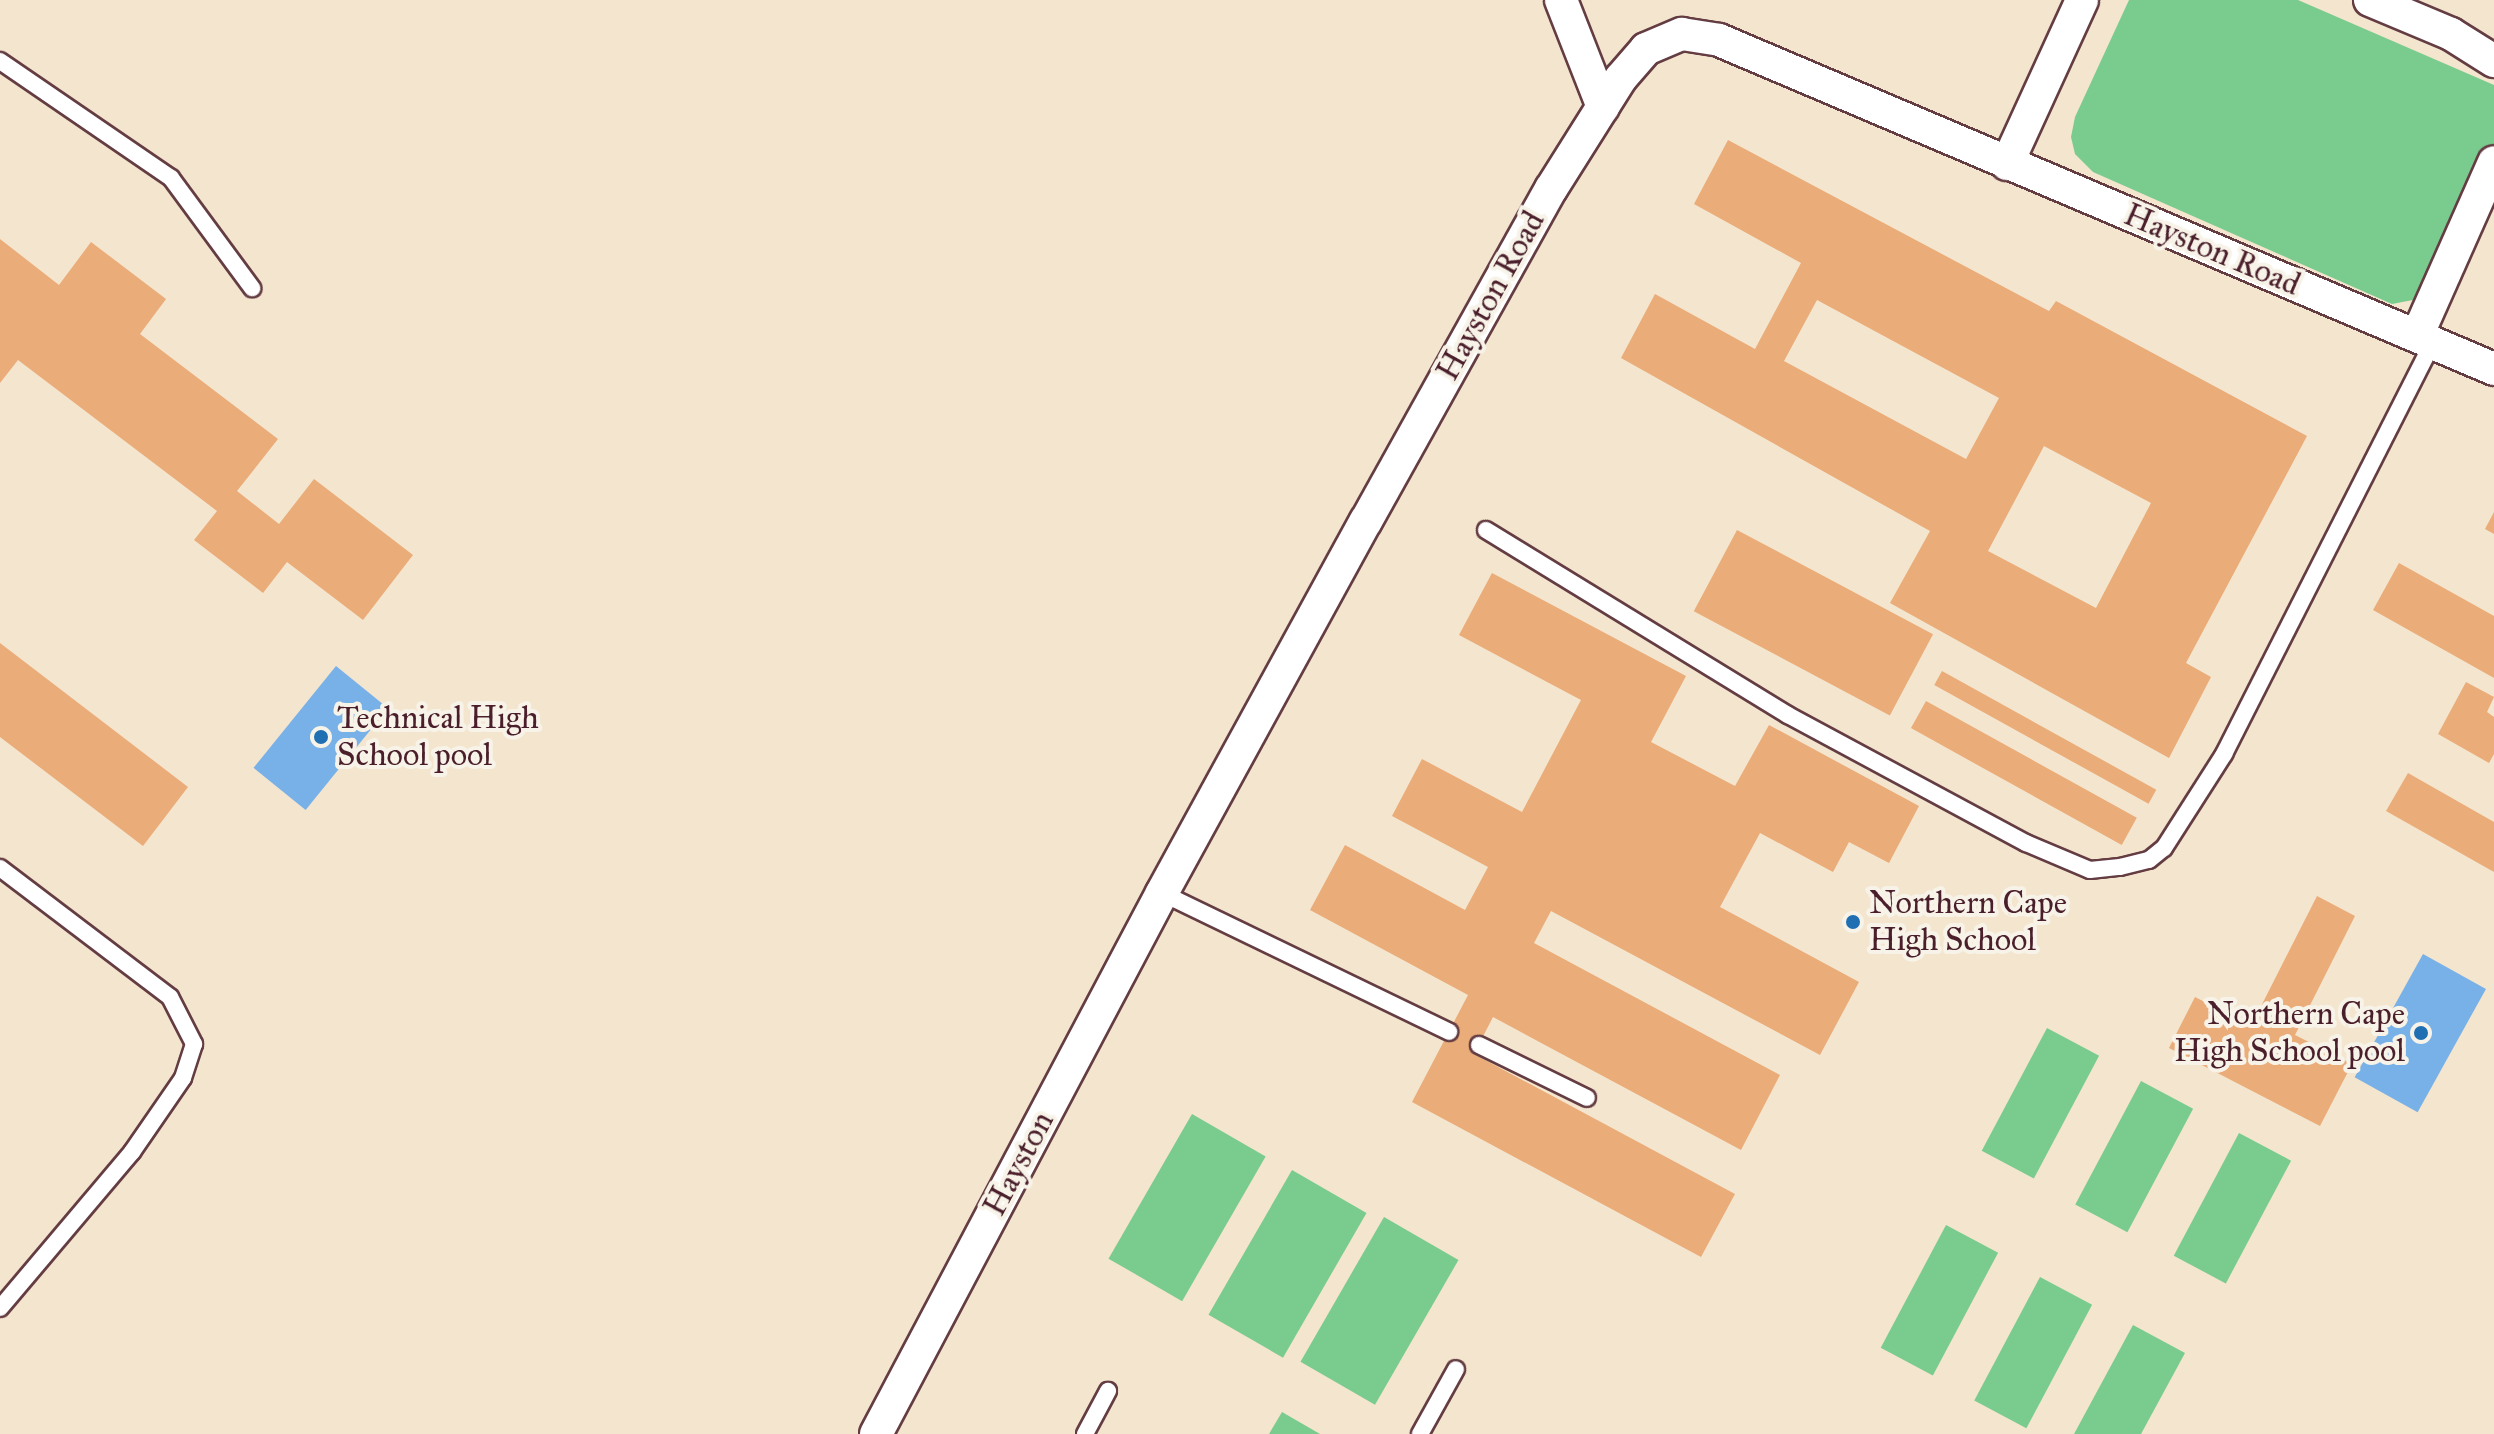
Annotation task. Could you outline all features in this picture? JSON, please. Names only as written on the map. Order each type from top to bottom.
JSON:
[{"type":"street","points":[[1561,0],[1603,107]]},
{"type":"street","points":[[2007,164],[2082,0]]},
{"type":"street","points":[[2370,0],[2451,34],[2494,61]]},
{"type":"street","name":"Hayston Road","points":[[1162,893],[1551,189],[1603,107],[1646,49],[1682,34],[1702,35],[2494,369]]},
{"type":"street","points":[[2425,339],[2494,162]]},
{"type":"street","name":"Hayston","points":[[876,1434],[1162,893]]},
{"type":"lane","points":[[0,61],[171,178],[252,288]]},
{"type":"lane","points":[[1486,530],[1788,715],[2026,843],[2090,870],[2120,867],[2149,860],[2164,848],[2224,754],[2425,339]]},
{"type":"lane","points":[[0,868],[170,997],[194,1044],[183,1078],[141,1141],[0,1308]]},
{"type":"lane","points":[[1162,893],[1449,1032]]},
{"type":"lane","points":[[1479,1045],[1587,1098]]},
{"type":"lane","points":[[1420,1434],[1456,1369]]},
{"type":"lane","points":[[1085,1434],[1108,1391]]},
{"type":"green space","points":[[2129,0],[2298,0],[2494,85],[2494,177],[2418,299],[2392,304],[2093,172],[2075,154],[2071,137],[2075,117]]},
{"type":"green space","points":[[2047,1028],[2099,1056],[2034,1178],[1982,1151]]},
{"type":"green space","points":[[2141,1081],[2193,1109],[2127,1232],[2075,1205]]},
{"type":"green space","points":[[1192,1114],[1266,1156],[1182,1301],[1108,1259]]},
{"type":"green space","points":[[2239,1133],[2291,1161],[2226,1283],[2174,1256]]},
{"type":"green space","points":[[1292,1170],[1366,1213],[1283,1358],[1208,1315]]},
{"type":"green space","points":[[1384,1217],[1458,1260],[1375,1405],[1300,1362]]},
{"type":"green space","points":[[1946,1225],[1998,1253],[1933,1375],[1881,1348]]},
{"type":"green space","points":[[2040,1277],[2092,1305],[2026,1428],[1974,1401]]},
{"type":"green space","points":[[2133,1325],[2185,1353],[2141,1434],[2074,1434]]},
{"type":"green space","points":[[1282,1412],[1320,1434],[1269,1434]]},
{"type":"water","name":"Technical High School pool","points":[[336,666],[388,708],[306,810],[254,768]]},
{"type":"water","name":"Northern Cape High School pool","points":[[2423,954],[2486,989],[2418,1112],[2355,1077]]},
{"type":"building","points":[[1728,140],[2049,311],[2056,301],[2307,436],[2186,663],[2211,677],[2169,758],[1890,603],[1930,531],[1621,358],[1655,294],[1755,349],[1801,263],[1694,204]],"holes":[[[1817,300],[1999,398],[1966,459],[1784,361]],[[2044,446],[2151,503],[2096,608],[1988,551]]]},
{"type":"building","points":[[0,239],[59,285],[91,242],[166,299],[140,334],[278,439],[237,491],[279,524],[314,479],[413,555],[363,620],[287,562],[263,593],[194,540],[217,511],[18,360],[0,383]]},
{"type":"building","points":[[2494,512],[2494,534],[2485,529]]},
{"type":"building","points":[[1737,530],[1933,634],[1890,715],[1694,611]]},
{"type":"building","points":[[2399,563],[2494,616],[2494,678],[2373,610]]},
{"type":"building","points":[[1492,573],[1686,676],[1651,742],[1735,786],[1769,725],[1919,806],[1889,863],[1849,842],[1833,872],[1760,833],[1720,907],[1859,982],[1820,1055],[1551,911],[1534,943],[1780,1075],[1741,1150],[1493,1017],[1474,1054],[1735,1194],[1701,1257],[1412,1102],[1468,995],[1310,910],[1345,845],[1465,910],[1488,867],[1392,816],[1422,759],[1522,812],[1581,700],[1459,635]]},
{"type":"building","points":[[0,643],[188,787],[143,846],[0,737]]},
{"type":"building","points":[[1942,671],[2156,790],[2149,804],[1934,685]]},
{"type":"building","points":[[2466,682],[2494,697],[2487,712],[2494,717],[2494,754],[2489,763],[2438,734]]},
{"type":"building","points":[[1926,701],[2137,818],[2122,845],[1911,728]]},
{"type":"building","points":[[2408,773],[2494,822],[2494,872],[2386,811]]},
{"type":"building","points":[[2317,896],[2355,916],[2295,1035],[2352,1064],[2320,1126],[2169,1048],[2195,997],[2251,1026]]},
{"type":"place","name":"Technical High School pool","points":[[321,737]]},
{"type":"place","name":"Northern Cape High School","points":[[1853,922]]},
{"type":"place","name":"Northern Cape High School pool","points":[[2421,1033]]}]
